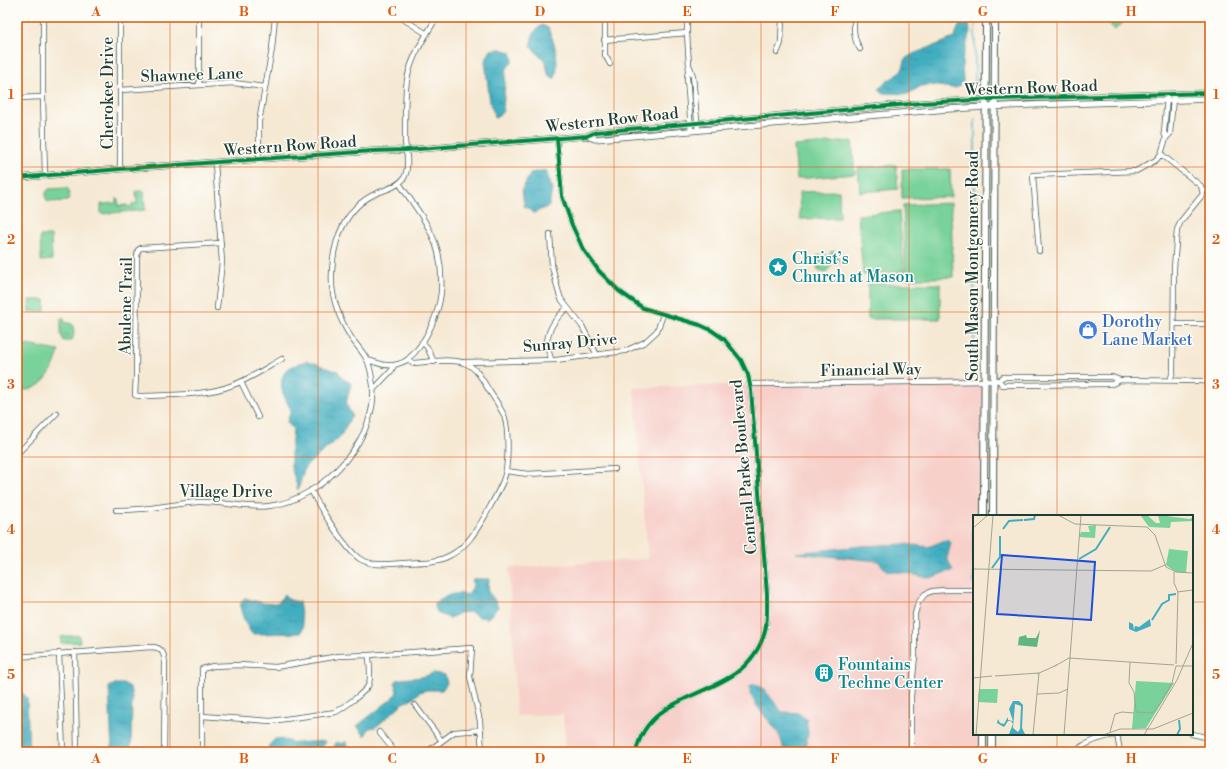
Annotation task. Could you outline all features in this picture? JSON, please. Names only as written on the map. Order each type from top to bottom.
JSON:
[{"type":"main road","name":"South Mason Montgomery Road","points":[[984,515],[986,17]]},
{"type":"main road","name":"South Mason Montgomery Road","points":[[993,515],[996,381],[994,17]]},
{"type":"main road","points":[[983,735],[983,752]]},
{"type":"main road","points":[[992,735],[992,752]]},
{"type":"street","points":[[43,17],[44,176]]},
{"type":"street","name":"Cherokee Drive","points":[[120,17],[120,169]]},
{"type":"street","points":[[199,17],[199,84]]},
{"type":"street","points":[[259,159],[259,122],[272,49],[275,17]]},
{"type":"street","points":[[400,17],[426,34]]},
{"type":"street","points":[[367,360],[383,365],[394,365],[408,360],[422,342],[432,322],[440,298],[440,266],[438,252],[431,232],[399,183],[404,178],[405,174],[406,94],[408,73],[415,53],[437,17]]},
{"type":"street","points":[[604,17],[605,55],[610,64]]},
{"type":"street","points":[[687,17],[689,66],[693,76],[693,123],[691,131]]},
{"type":"street","points":[[777,53],[781,43],[782,17]]},
{"type":"street","points":[[854,17],[854,37],[860,50]]},
{"type":"street","points":[[604,40],[687,33]]},
{"type":"street","name":"Shawnee Lane","points":[[120,90],[234,82],[265,87]]},
{"type":"street","name":"Western Row Road","points":[[17,178],[215,162],[368,151],[406,150],[587,136],[596,132],[921,104],[994,99],[1210,93]]},
{"type":"street","points":[[1039,251],[1033,175],[1136,171],[1156,160],[1161,154],[1166,138],[1164,132],[1170,94]]},
{"type":"street","points":[[17,98],[43,97]]},
{"type":"street","name":"Western Row Road","points":[[587,136],[595,139],[986,107],[1210,100]]},
{"type":"street","points":[[693,123],[698,131]]},
{"type":"street","name":"Central Parke Boulevard","points":[[556,138],[562,196],[572,225],[583,249],[599,271],[619,291],[643,308],[700,325],[711,330],[724,339],[746,368],[750,384],[767,594],[767,619],[763,636],[756,652],[745,666],[737,673],[672,705],[658,715],[644,732],[636,752]]},
{"type":"street","points":[[1161,154],[1201,186],[1203,190],[1203,194],[1181,221],[1177,230],[1174,268],[1172,374],[1170,381]]},
{"type":"street","points":[[215,162],[222,269],[217,308]]},
{"type":"street","name":"Village Drive","points":[[116,510],[132,510],[202,502],[270,506],[291,500],[311,490],[338,468],[355,449],[369,420],[374,389],[367,360],[352,339],[336,307],[332,283],[333,259],[339,234],[353,210],[368,198],[399,183]]},
{"type":"street","points":[[1203,190],[1210,191]]},
{"type":"street","points":[[550,234],[555,280],[562,299],[582,326],[597,355]]},
{"type":"street","name":"Abulene Trail","points":[[221,243],[141,248],[138,250],[136,396],[213,391],[241,382]]},
{"type":"street","points":[[551,359],[547,345],[547,336],[550,327],[561,313],[568,308]]},
{"type":"street","name":"Sunray Drive","points":[[408,360],[413,363],[551,359],[625,351],[645,342],[657,331],[663,315]]},
{"type":"street","points":[[1174,324],[1210,324]]},
{"type":"street","points":[[422,342],[434,362]]},
{"type":"street","points":[[258,417],[241,382],[282,358]]},
{"type":"street","points":[[311,490],[346,545],[362,560],[382,564],[425,562],[449,557],[455,553],[468,541],[482,521],[496,496],[506,471],[507,430],[503,414],[479,374],[472,366],[462,362]]},
{"type":"street","points":[[374,389],[392,370],[394,365]]},
{"type":"street","points":[[1120,380],[1112,384],[1057,385],[1002,385],[996,381],[1003,377],[1112,377],[1120,380],[1203,381],[1210,383]]},
{"type":"street","points":[[1203,381],[1210,378]]},
{"type":"street","name":"Financial Way","points":[[750,384],[996,381]]},
{"type":"street","points":[[17,454],[57,413]]},
{"type":"street","points":[[506,471],[528,474],[615,469]]},
{"type":"street","points":[[911,752],[911,696],[915,656],[915,614],[918,603],[925,594],[932,591],[973,590]]},
{"type":"street","points":[[17,657],[151,647],[158,648],[164,656],[165,663],[164,752]]},
{"type":"street","points":[[202,752],[202,669],[213,666],[238,665],[276,667],[339,656],[472,648],[470,677],[480,721],[482,752]]},
{"type":"street","points":[[75,652],[77,752]]},
{"type":"street","points":[[60,654],[63,752]]},
{"type":"street","points":[[202,716],[271,721],[336,712],[368,686],[370,678],[369,655]]},
{"type":"street","points":[[415,705],[442,741]]},
{"type":"street","points":[[427,752],[454,732],[481,730]]},
{"type":"street","points":[[379,732],[395,752]]},
{"type":"street","points":[[1193,734],[1210,738]]},
{"type":"street","points":[[1074,752],[1092,742],[1114,735]]},
{"type":"street","points":[[1117,735],[1120,752]]},
{"type":"shaded area","points":[[985,381],[984,515],[973,515],[973,735],[983,735],[983,752],[566,752],[563,714],[516,716],[509,568],[648,559],[634,388],[750,384]]},
{"type":"green space","points":[[1100,17],[1117,17],[1123,22],[1115,30]]},
{"type":"green space","points":[[852,141],[855,174],[797,179],[794,146]]},
{"type":"green space","points":[[896,165],[898,189],[860,192],[858,168]]},
{"type":"green space","points":[[902,169],[950,169],[951,197],[902,198]]},
{"type":"green space","points":[[67,188],[69,191],[69,198],[67,201],[48,202],[46,199],[46,192],[49,189]]},
{"type":"green space","points":[[136,191],[144,191],[145,210],[101,214],[101,204],[116,203],[116,199],[118,199],[119,206],[127,205],[128,207],[132,207],[132,204],[137,204]]},
{"type":"green space","points":[[839,191],[840,218],[800,219],[799,192]]},
{"type":"green space","points":[[951,203],[953,277],[906,279],[903,205]]},
{"type":"green space","points":[[899,211],[904,271],[863,275],[858,215]]},
{"type":"green space","points":[[40,236],[51,236],[52,260],[41,261]]},
{"type":"green space","points":[[835,251],[839,262],[833,263],[830,252]]},
{"type":"green space","points":[[817,256],[830,256],[831,266],[826,272],[818,270],[817,264],[813,264],[812,260],[816,259]]},
{"type":"green space","points":[[868,284],[940,284],[940,319],[868,319]]},
{"type":"green space","points":[[29,300],[45,300],[45,311],[29,312]]},
{"type":"green space","points":[[61,318],[64,318],[65,323],[70,323],[73,325],[74,333],[72,341],[64,341],[61,335]]},
{"type":"green space","points":[[17,343],[59,351],[50,373],[40,385],[26,390],[17,390]]},
{"type":"green space","points":[[79,635],[80,642],[61,643],[61,637]]},
{"type":"water","points":[[965,19],[969,19],[970,32],[962,61],[963,82],[958,87],[953,88],[930,85],[921,86],[908,94],[882,93],[879,89],[901,71],[904,66],[905,59],[913,54],[954,38],[959,26]]},
{"type":"water","points":[[542,25],[548,28],[555,46],[557,65],[555,78],[551,78],[548,74],[546,62],[531,47],[533,34]]},
{"type":"water","points":[[500,49],[511,52],[513,60],[506,70],[503,111],[496,119],[490,103],[485,61],[491,50]]},
{"type":"water","points":[[546,170],[552,190],[549,206],[534,213],[524,206],[522,189],[531,173]]},
{"type":"water","points":[[306,361],[338,371],[342,378],[351,383],[346,404],[352,415],[340,437],[305,467],[298,490],[291,466],[293,429],[287,422],[291,410],[281,384],[284,374],[288,369]]},
{"type":"water","points":[[948,539],[951,543],[947,558],[953,571],[930,578],[887,571],[878,561],[796,553],[861,546],[906,544],[928,547]]},
{"type":"water","points":[[473,579],[489,579],[488,592],[498,607],[488,618],[480,617],[470,612],[460,613],[450,618],[441,615],[435,610],[434,603],[442,598],[454,594],[468,595],[473,586]]},
{"type":"water","points":[[284,594],[290,600],[299,602],[303,626],[301,633],[252,634],[241,610],[240,606],[243,599],[245,598],[262,603],[275,603],[279,602]]},
{"type":"water","points":[[433,673],[445,675],[447,683],[442,690],[427,690],[420,692],[402,704],[376,727],[369,728],[365,736],[357,726],[394,697],[397,692],[395,683],[397,680],[425,676]]},
{"type":"water","points":[[115,684],[125,684],[130,687],[132,697],[131,752],[112,752],[109,687]]},
{"type":"water","points":[[755,684],[764,689],[782,712],[798,713],[806,719],[808,732],[807,752],[784,752],[781,739],[776,730],[758,707],[751,694],[750,686]]},
{"type":"water","points":[[17,692],[22,692],[27,698],[29,752],[17,752]]},
{"type":"water","points":[[275,739],[295,743],[325,741],[321,752],[268,752],[270,744]]},
{"type":"water","points":[[337,742],[342,744],[347,742],[349,748],[343,748],[341,750],[339,748],[336,750],[334,745]]},
{"type":"waterway","points":[[975,17],[975,90]]},
{"type":"waterway","points":[[974,370],[975,119]]},
{"type":"cycle path","points":[[17,178],[120,169],[406,150],[587,136],[596,132],[921,103],[994,99],[1210,93]]},
{"type":"cycle path","points":[[557,138],[562,196],[572,225],[583,249],[599,271],[619,291],[643,308],[700,325],[711,330],[724,339],[741,360],[748,375],[751,390],[767,594],[767,622],[765,631],[758,649],[750,660],[736,673],[663,711],[651,722],[642,735],[636,752]]},
{"type":"place","name":"Christ’s Church at Mason","points":[[778,267]]},
{"type":"place","name":"Dorothy Lane Market","points":[[1088,330]]},
{"type":"place","name":"Fountains Techne Center","points":[[824,673]]}]
